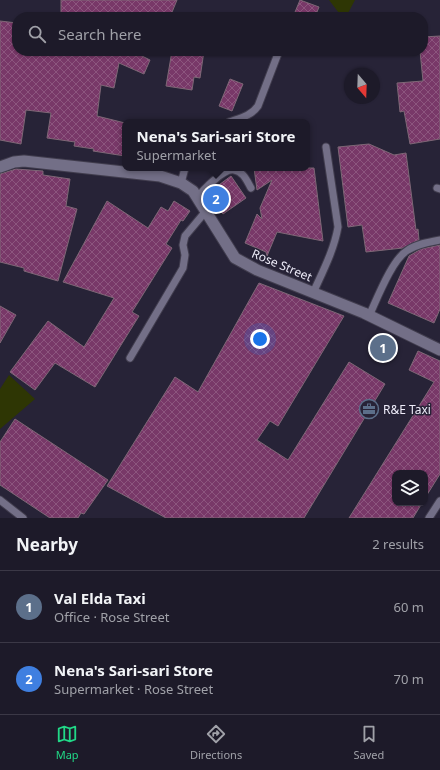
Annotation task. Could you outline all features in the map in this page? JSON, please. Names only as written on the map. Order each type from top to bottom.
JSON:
[{"type":"street","name":"Rose Street","points":[[0,167],[14,162],[24,161],[160,176],[181,183],[193,191],[235,258],[256,270],[369,316],[440,350]]},
{"type":"lane","points":[[238,119],[249,115],[258,106],[277,56]]},
{"type":"lane","points":[[313,293],[330,255],[338,227],[326,147]]},
{"type":"lane","points":[[181,183],[184,171]]},
{"type":"lane","points":[[197,198],[204,189],[226,171]]},
{"type":"lane","points":[[236,171],[242,174],[251,188]]},
{"type":"lane","points":[[130,358],[183,268],[185,255],[183,245],[185,236],[206,211]]},
{"type":"lane","points":[[369,316],[386,279],[400,256],[406,250],[416,246],[440,240]]},
{"type":"lane","points":[[0,500],[23,518]]},
{"type":"lane","points":[[429,518],[440,501]]},
{"type":"green space","points":[[329,0],[355,0],[349,12],[338,12]]},
{"type":"green space","points":[[9,375],[35,399],[0,429],[0,389]]},
{"type":"building","points":[[61,0],[177,0],[172,12],[61,12]]},
{"type":"building","points":[[300,0],[319,7],[317,12],[295,12]]},
{"type":"building","points":[[0,21],[12,22],[12,56],[142,56],[150,60],[144,74],[119,63],[114,88],[101,85],[97,116],[122,122],[122,156],[93,151],[94,149],[74,146],[75,142],[47,138],[51,113],[26,110],[21,144],[0,140]]},
{"type":"building","points":[[440,36],[440,139],[410,144],[404,111],[400,112],[397,83],[423,81],[420,56],[428,56],[428,37]]},
{"type":"building","points":[[171,56],[203,56],[200,78],[194,77],[192,90],[166,86]]},
{"type":"building","points":[[230,79],[243,84],[232,111],[219,106]]},
{"type":"building","points":[[369,144],[394,155],[406,153],[416,230],[418,229],[419,240],[403,248],[366,252],[362,225],[348,227],[338,147]]},
{"type":"building","points":[[310,168],[314,168],[323,241],[277,232],[267,256],[266,252],[245,243],[257,214],[262,219],[260,208],[272,180],[257,190],[254,171],[310,171]]},
{"type":"building","points":[[16,169],[43,171],[43,175],[70,179],[66,206],[77,209],[58,281],[24,271],[24,268],[0,262],[0,174]]},
{"type":"building","points":[[231,176],[246,198],[223,214],[208,193]]},
{"type":"building","points":[[107,201],[148,228],[161,207],[168,211],[174,201],[190,211],[183,221],[181,220],[166,244],[172,248],[132,312],[139,316],[95,387],[55,363],[35,390],[10,372],[48,321],[84,347],[114,298],[63,282]]},
{"type":"building","points":[[440,245],[440,309],[434,323],[388,303],[409,256],[421,249]]},
{"type":"building","points":[[259,283],[344,316],[278,426],[270,421],[257,440],[288,460],[349,362],[385,384],[304,518],[166,518],[107,486],[175,377],[198,392]]},
{"type":"building","points":[[0,306],[16,315],[0,343]]},
{"type":"building","points":[[418,351],[440,361],[440,474],[428,493],[428,470],[392,470],[392,506],[420,506],[413,518],[349,518],[434,382],[409,370]]},
{"type":"building","points":[[15,419],[108,480],[84,514],[81,513],[78,518],[50,518],[0,485],[0,442]]},
{"type":"place","name":"Nena's Sari-sari Store","points":[[216,199]]},
{"type":"place","name":"Val Elda Taxi","points":[[383,348]]},
{"type":"place","name":"R&E Taxi","points":[[369,409]]}]
